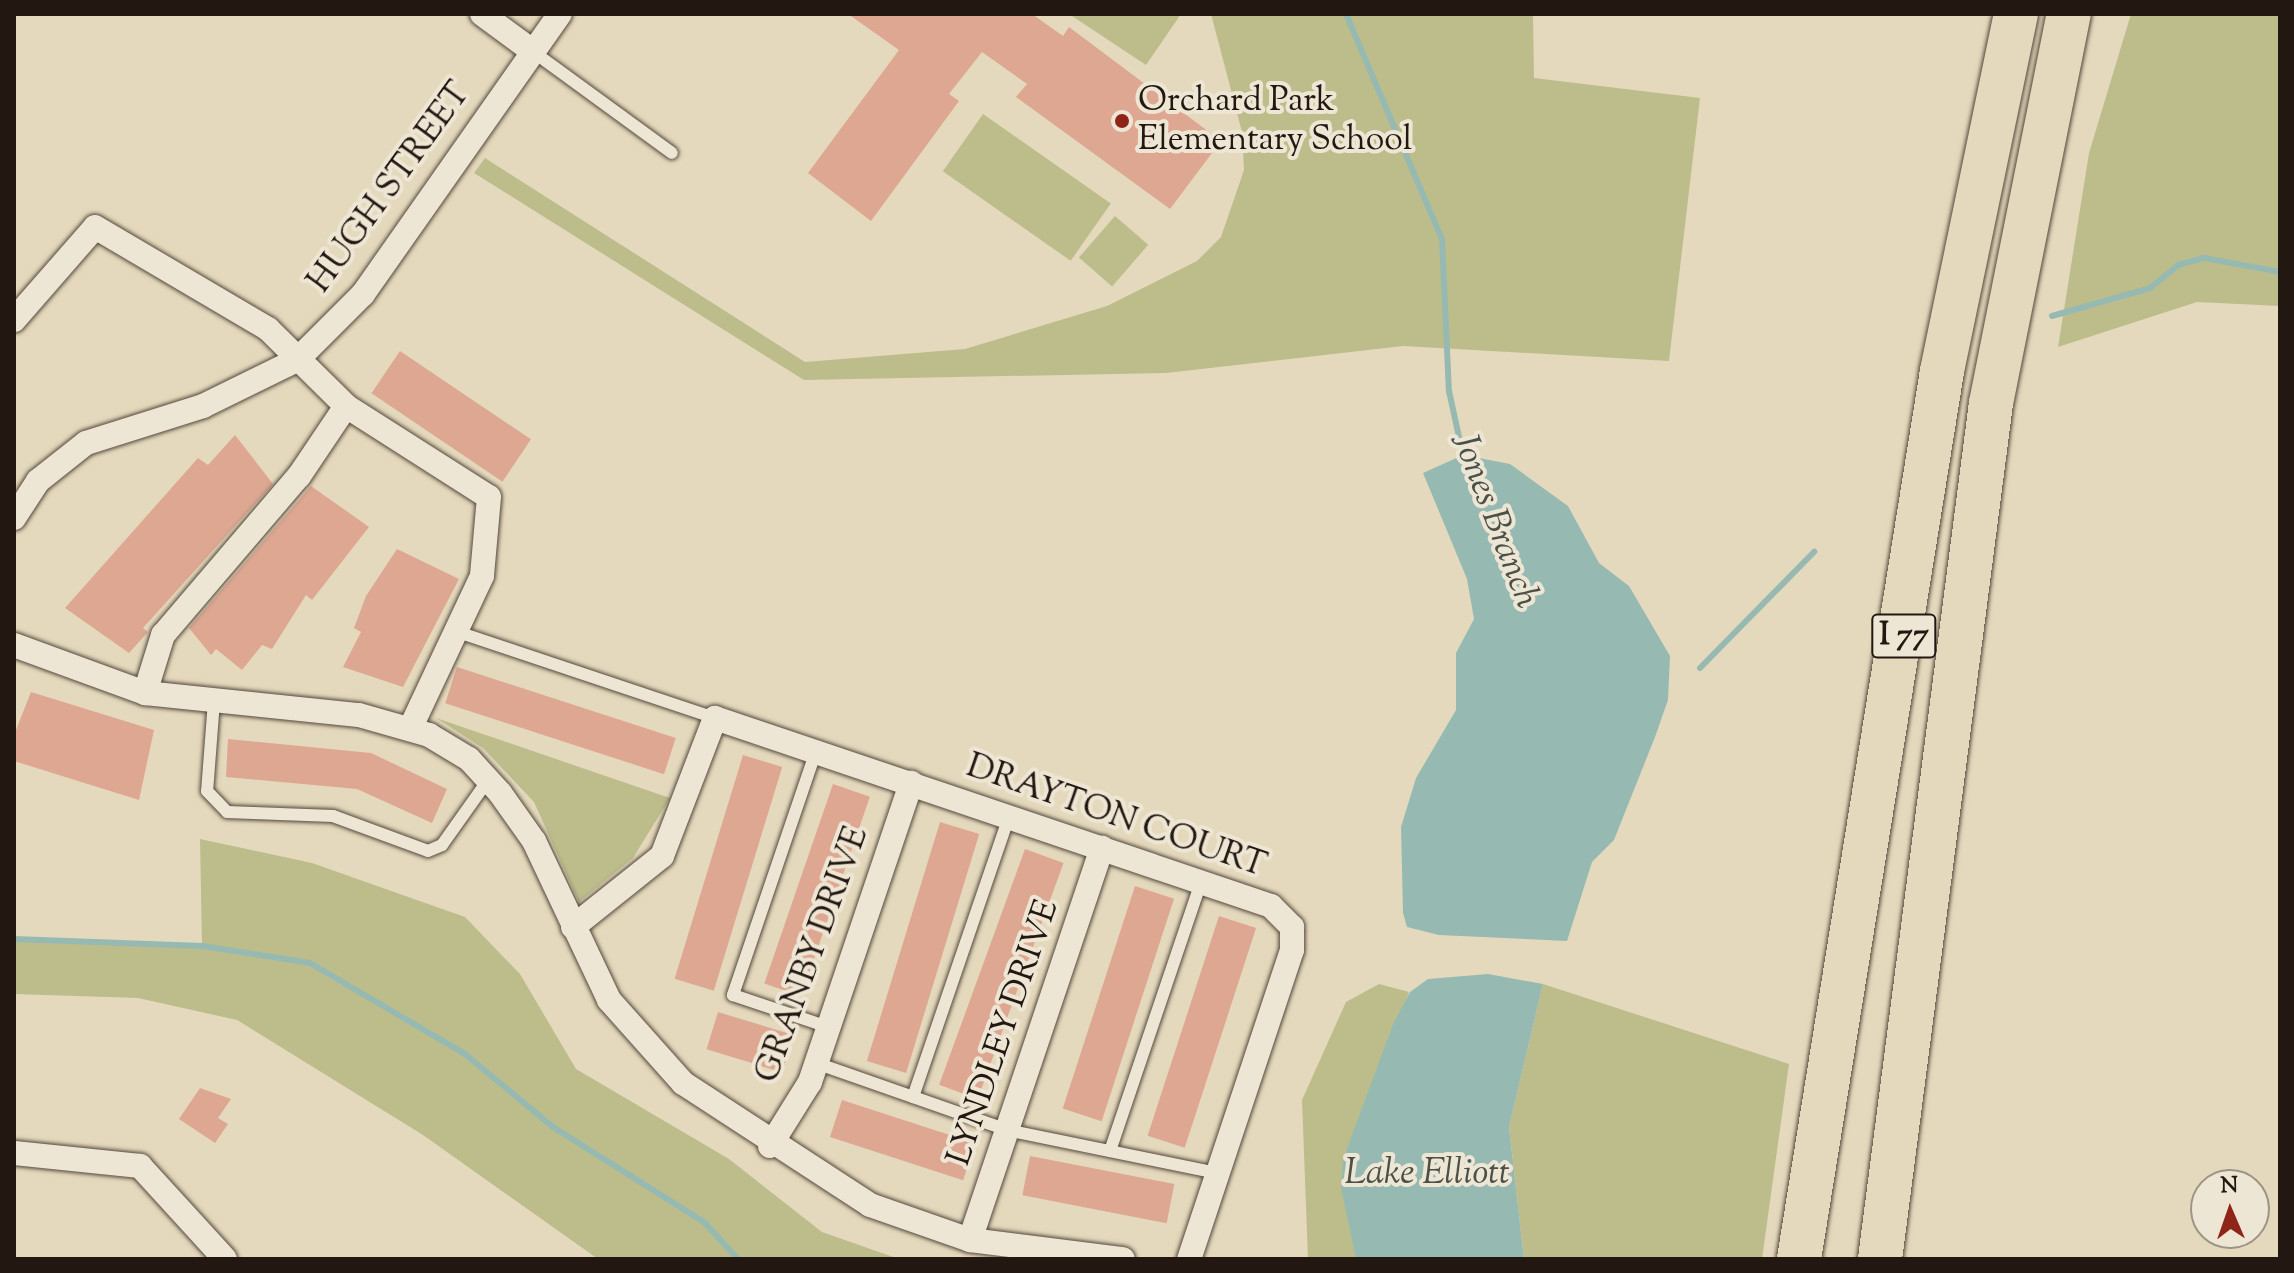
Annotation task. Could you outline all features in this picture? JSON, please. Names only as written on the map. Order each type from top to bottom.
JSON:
[{"type":"highway","name":"I 77","points":[[1799,1259],[1942,371],[2016,14]]},
{"type":"highway","name":"I 77","points":[[1880,1259],[1991,403],[2069,14]]},
{"type":"street","points":[[482,14],[531,50]]},
{"type":"street","name":"HUGH STREET","points":[[14,518],[38,481],[86,443],[203,406],[297,360],[363,294],[531,50],[560,14]]},
{"type":"street","points":[[14,320],[95,227],[268,329],[346,406],[489,497],[482,576],[410,729]]},
{"type":"street","points":[[145,693],[163,635],[299,476],[346,406]]},
{"type":"street","points":[[14,645],[145,693],[359,715],[410,729],[469,759],[534,841],[573,927],[639,1041],[770,1146],[870,1205],[970,1240],[1123,1259]]},
{"type":"street","points":[[573,927],[662,856],[715,718]]},
{"type":"street","name":"DRAYTON COURT","points":[[715,718],[1271,906],[1292,927],[1292,950],[1189,1259]]},
{"type":"street","name":"GRANBY DRIVE","points":[[770,1146],[816,1063],[911,783]]},
{"type":"street","name":"LYNDLEY DRIVE","points":[[970,1240],[1102,848]]},
{"type":"street","points":[[14,1153],[140,1166],[225,1259]]},
{"type":"lane","points":[[531,50],[672,153]]},
{"type":"lane","points":[[455,631],[715,718]]},
{"type":"lane","points":[[214,701],[207,791],[227,812],[333,816],[428,851],[442,845],[488,780]]},
{"type":"lane","points":[[816,751],[733,995],[828,1027]]},
{"type":"lane","points":[[913,1097],[1009,816]]},
{"type":"lane","points":[[1110,1151],[1201,882]]},
{"type":"lane","points":[[816,1063],[1007,1130],[1217,1173]]},
{"type":"green space","points":[[1069,14],[1181,14],[1146,65]]},
{"type":"green space","points":[[1211,14],[1533,14],[1534,78],[1700,98],[1669,361],[1403,346],[1166,373],[804,380],[474,173],[485,158],[805,362],[965,349],[1107,306],[1197,261],[1221,237],[1244,170],[1242,132]]},
{"type":"green space","points":[[2131,14],[2280,14],[2280,306],[2197,302],[2058,347],[2089,153]]},
{"type":"green space","points":[[983,114],[1111,203],[1071,261],[943,171]]},
{"type":"green space","points":[[1115,216],[1148,245],[1112,286],[1079,258]]},
{"type":"green space","points":[[436,718],[670,798],[633,858],[579,902],[534,802],[483,748]]},
{"type":"green space","points":[[200,839],[312,863],[465,917],[520,974],[576,1069],[729,1159],[822,1232],[899,1259],[598,1259],[423,1135],[237,1020],[138,998],[14,994],[14,939],[202,946]]},
{"type":"green space","points":[[1379,984],[1409,992],[1343,1159],[1356,1259],[1308,1259],[1302,1100],[1346,1002]]},
{"type":"green space","points":[[1543,984],[1789,1064],[1762,1259],[1524,1259],[1509,1127]]},
{"type":"water","points":[[1463,455],[1510,464],[1568,506],[1599,563],[1629,586],[1670,656],[1668,700],[1655,737],[1614,840],[1592,862],[1567,941],[1439,935],[1407,927],[1403,913],[1401,827],[1416,778],[1456,710],[1456,653],[1474,619],[1467,579],[1423,473]]},
{"type":"water","name":"Lake Elliott","points":[[1488,974],[1543,984],[1509,1127],[1524,1259],[1356,1259],[1341,1188],[1343,1159],[1394,1022],[1410,992],[1428,979]]},
{"type":"building","name":"Orchard Park Elementary School","points":[[848,14],[1032,14],[1063,36],[1069,27],[1221,141],[1170,209],[1016,97],[1027,84],[982,52],[949,94],[959,101],[871,221],[808,173],[899,50]]},
{"type":"building","points":[[400,351],[531,439],[502,482],[371,393]]},
{"type":"building","points":[[235,435],[273,484],[143,628],[148,632],[129,653],[65,608],[198,458],[208,465]]},
{"type":"building","points":[[311,486],[369,527],[312,600],[306,595],[272,649],[262,645],[242,670],[216,649],[211,655],[189,628]]},
{"type":"building","points":[[397,549],[459,579],[403,687],[343,667],[361,632],[354,628],[366,596]]},
{"type":"building","points":[[457,667],[676,738],[664,774],[445,703]]},
{"type":"building","points":[[31,692],[154,730],[139,800],[14,761],[14,735]]},
{"type":"building","points":[[228,739],[371,753],[447,789],[432,823],[357,789],[226,777]]},
{"type":"building","points":[[743,755],[782,767],[714,991],[675,979]]},
{"type":"building","points":[[833,784],[870,797],[801,996],[764,984]]},
{"type":"building","points":[[940,822],[979,834],[906,1073],[867,1061]]},
{"type":"building","points":[[1025,849],[1064,863],[978,1099],[939,1085]]},
{"type":"building","points":[[1135,886],[1174,899],[1102,1121],[1063,1109]]},
{"type":"building","points":[[1219,916],[1256,928],[1185,1148],[1148,1136]]},
{"type":"building","points":[[718,1012],[794,1035],[782,1072],[707,1049]]},
{"type":"building","points":[[200,1088],[231,1099],[218,1118],[228,1124],[215,1143],[179,1119]]},
{"type":"building","points":[[842,1100],[975,1143],[963,1180],[830,1137]]},
{"type":"building","points":[[1030,1156],[1174,1184],[1167,1223],[1022,1195]]},
{"type":"waterway","name":"Jones Branch","points":[[1346,14],[1442,239],[1449,391],[1463,455]]},
{"type":"waterway","points":[[2052,316],[2150,288],[2178,265],[2204,258],[2280,272]]},
{"type":"waterway","points":[[1700,668],[1814,552]]},
{"type":"waterway","points":[[14,939],[202,946],[310,963],[465,1054],[553,1127],[704,1222],[738,1259]]},
{"type":"place","name":"Orchard Park Elementary School","points":[[1122,121]]}]
